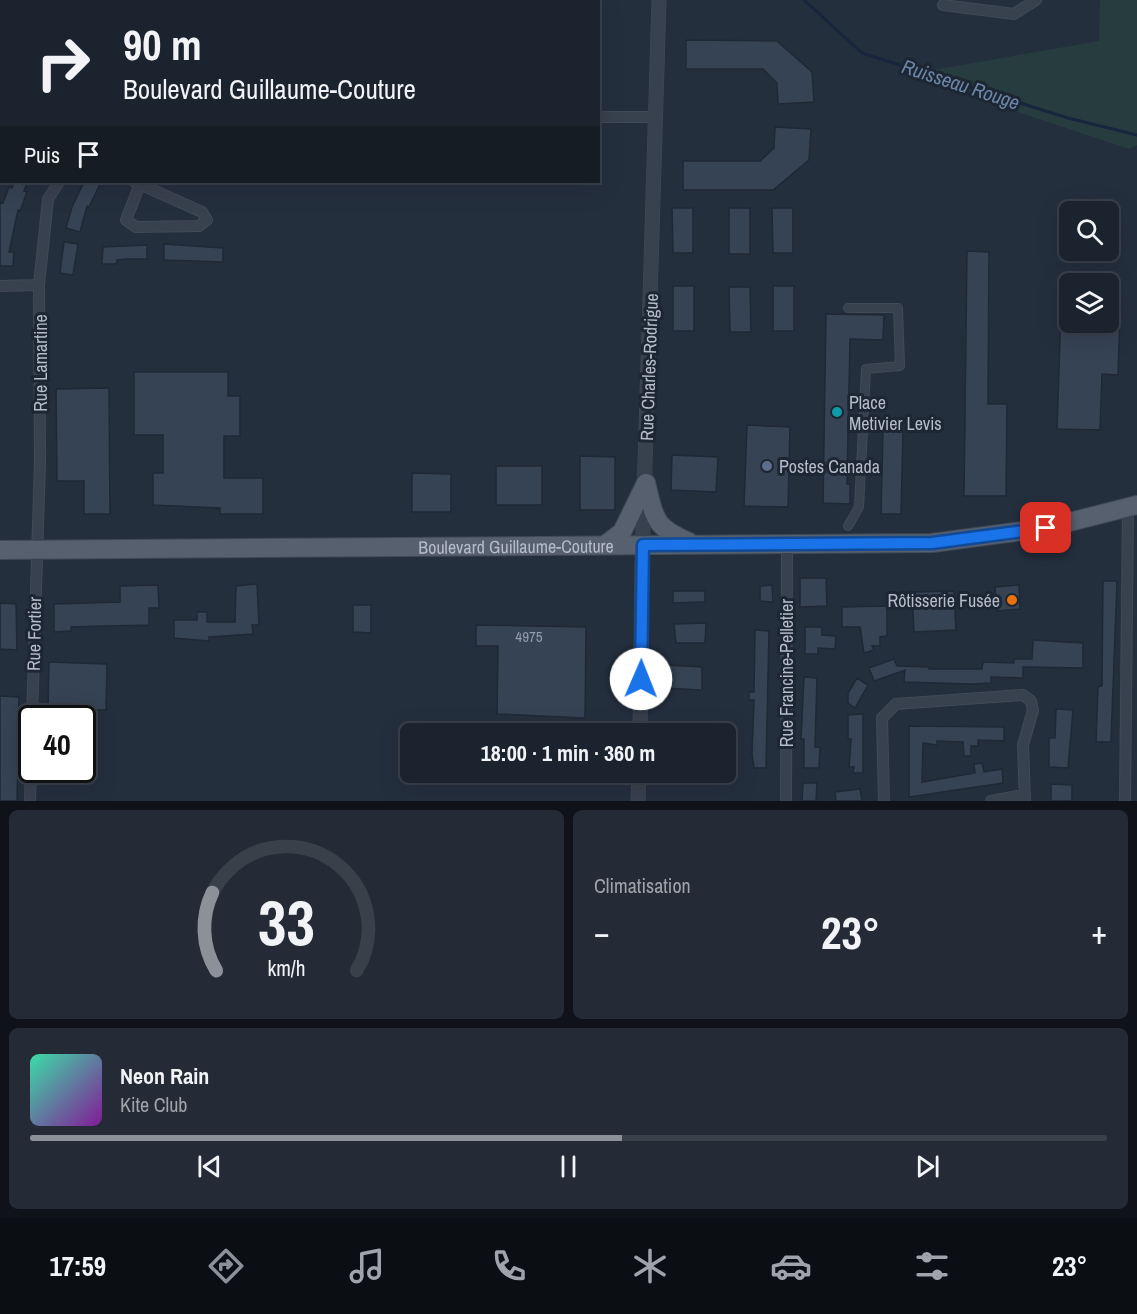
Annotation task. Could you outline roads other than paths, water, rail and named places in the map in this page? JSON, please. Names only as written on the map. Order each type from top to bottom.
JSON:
[{"type":"main road","points":[[646,483],[655,520],[667,532],[697,545]]},
{"type":"main road","points":[[605,545],[622,532],[646,483]]},
{"type":"main road","name":"Boulevard Guillaume-Couture","points":[[0,550],[932,543],[1046,528],[1132,506]]},
{"type":"street","name":"Rue Charles-Rodrigue","points":[[640,723],[643,545],[659,0]]},
{"type":"street","points":[[943,5],[1014,14],[1036,0]]},
{"type":"street","points":[[600,117],[657,117]]},
{"type":"street","name":"Rue Lamartine","points":[[36,549],[40,461],[39,285],[48,199],[58,183]]},
{"type":"street","points":[[138,183],[202,212],[207,220],[200,226],[136,227],[126,220],[138,183]]},
{"type":"street","points":[[0,286],[39,285]]},
{"type":"street","points":[[848,308],[898,308],[900,366],[866,369],[860,507],[848,526]]},
{"type":"street","points":[[1125,801],[1132,506]]},
{"type":"street","name":"Rue Francine-Pelletier","points":[[786,801],[787,544]]},
{"type":"street","name":"Rue Fortier","points":[[32,705],[36,549]]},
{"type":"street","points":[[884,801],[882,718],[888,710],[896,704],[1023,695],[1031,701],[1033,710],[1023,745],[1024,798],[991,801]]},
{"type":"street","points":[[30,801],[31,783]]},
{"type":"street","points":[[638,801],[639,783]]},
{"type":"waterway","name":"Ruisseau Rouge","points":[[804,0],[862,53],[1068,118],[1137,135]]},
{"type":"place","name":"Place Metivier Levis","points":[[837,412]]},
{"type":"place","name":"Postes Canada","points":[[767,466]]},
{"type":"place","name":"Rôtisserie Fusée","points":[[1012,600]]}]
